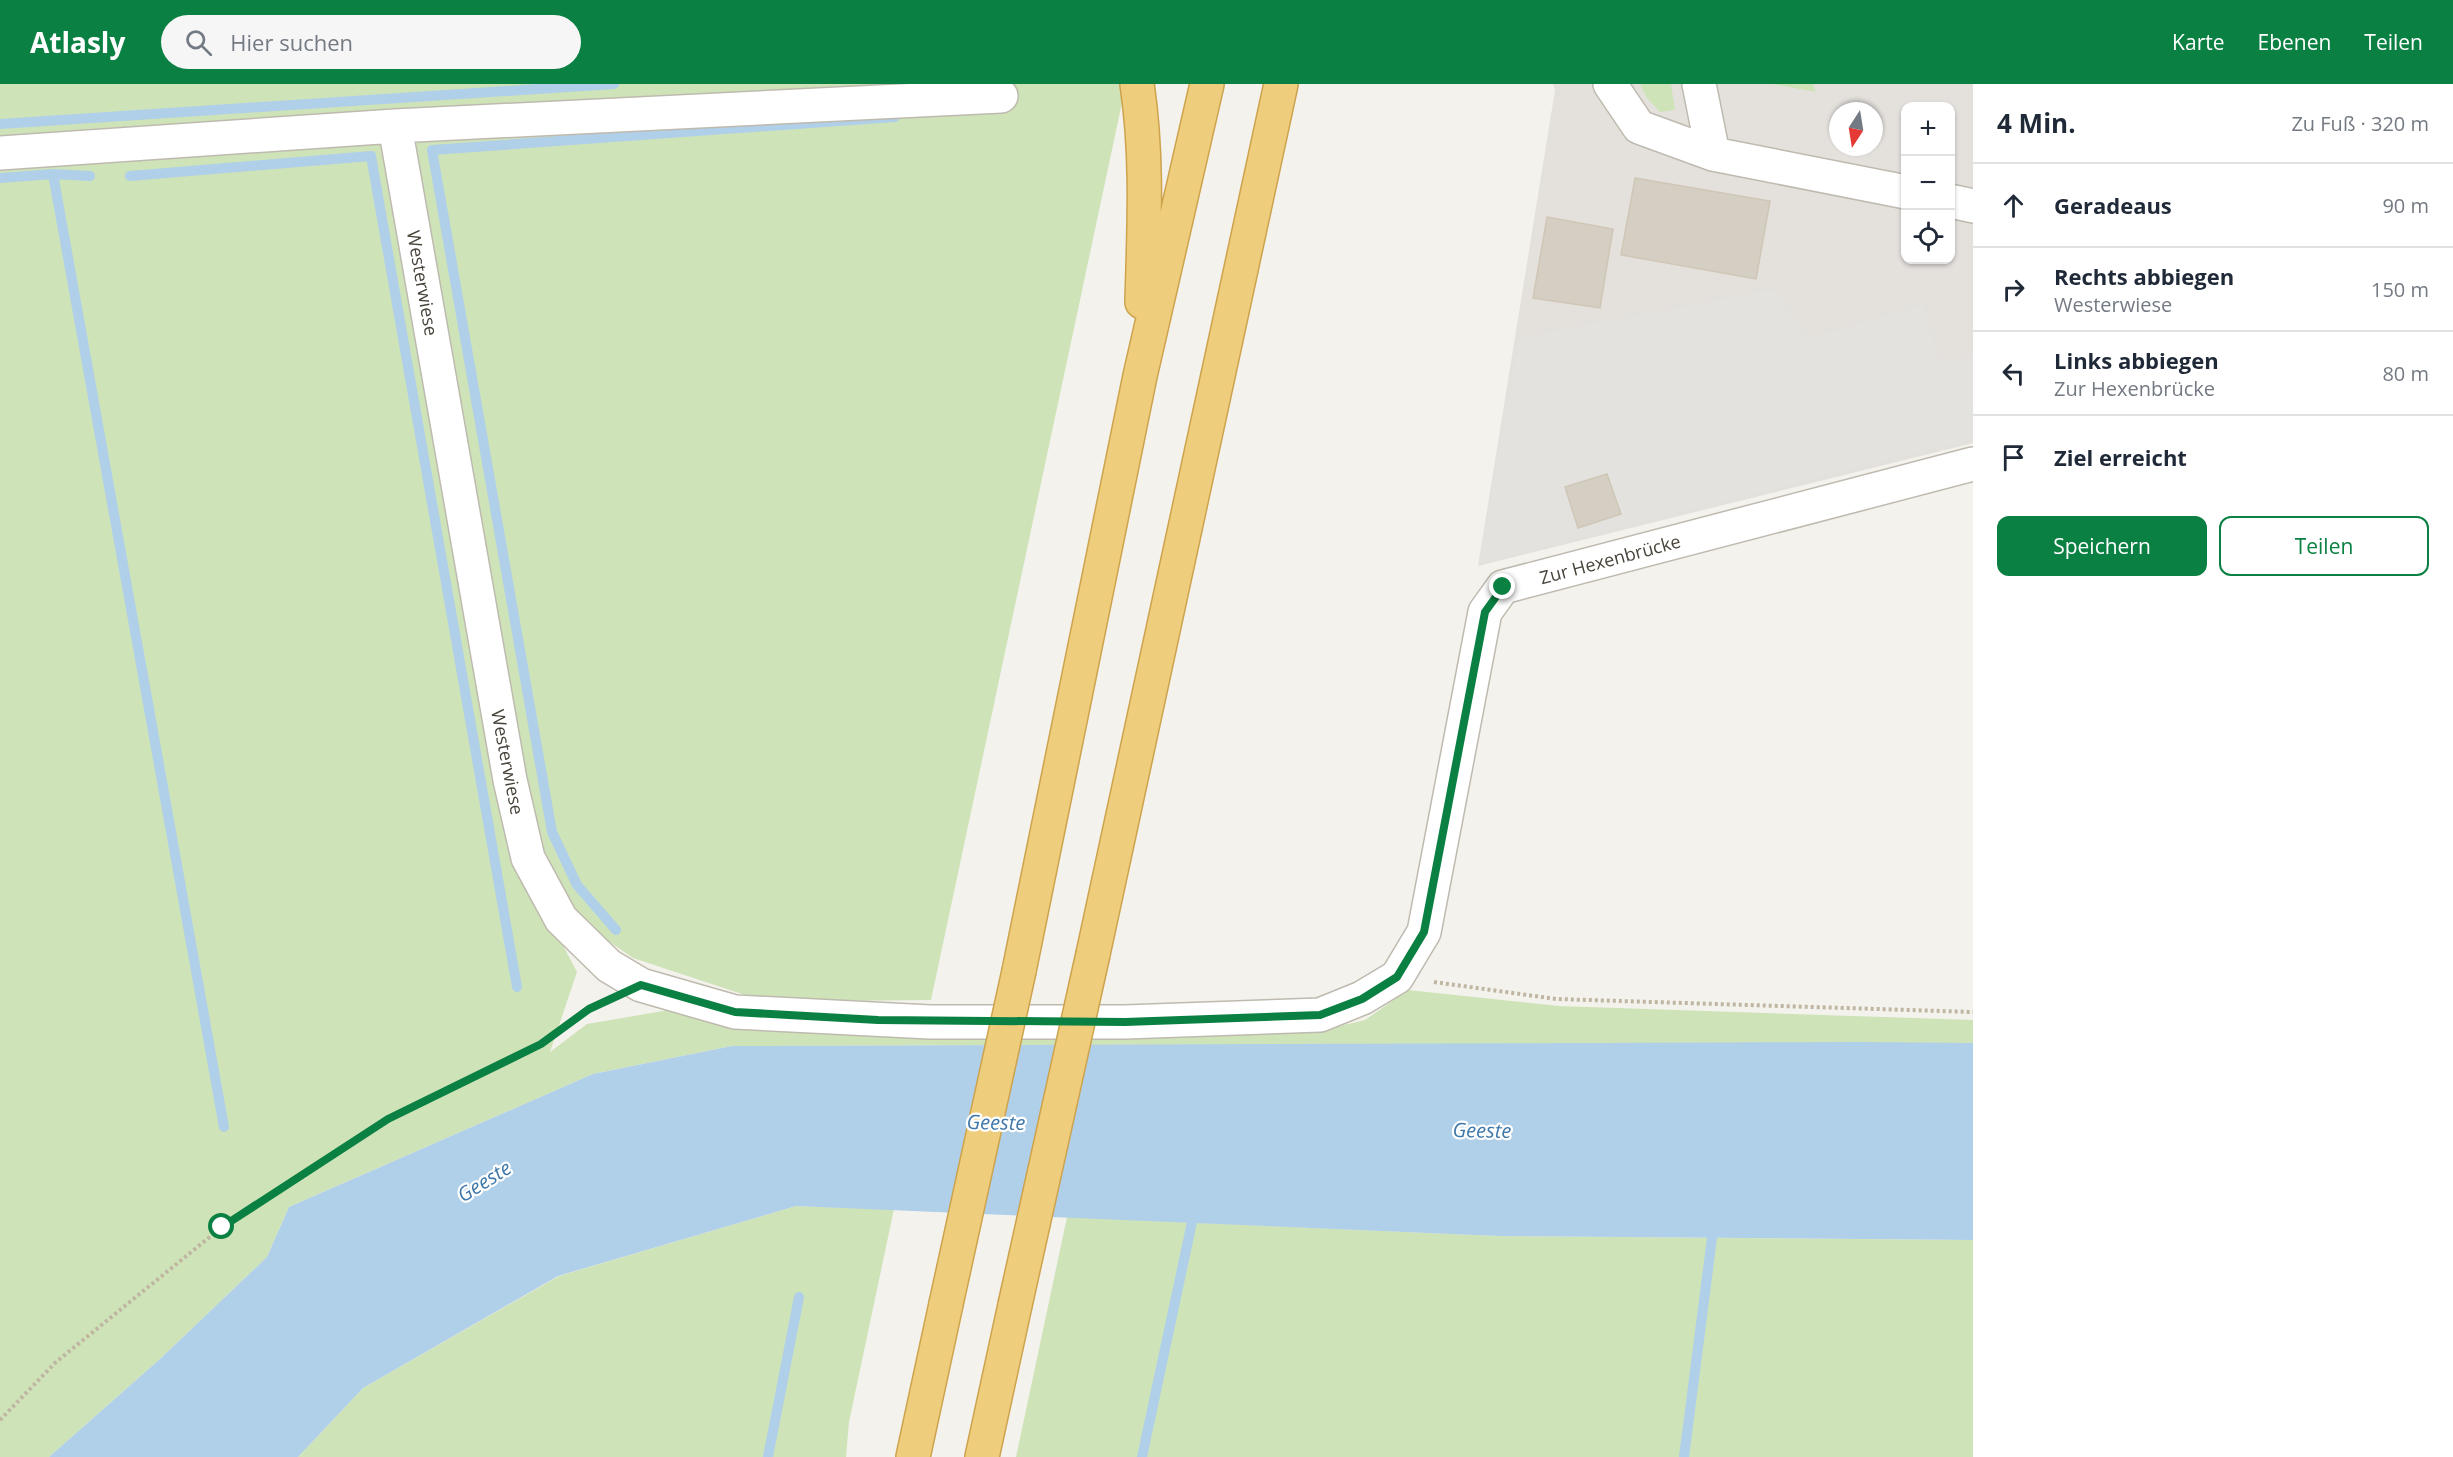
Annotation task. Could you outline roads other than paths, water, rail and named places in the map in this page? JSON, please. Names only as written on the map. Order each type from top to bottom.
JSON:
[{"type":"highway","points":[[1137,84],[1143,124],[1145,206],[1140,376]]},
{"type":"highway","points":[[913,1457],[1019,970],[1140,376],[1207,84]]},
{"type":"highway","points":[[982,1457],[1281,84]]},
{"type":"street","points":[[1610,84],[1639,127],[1713,154],[1901,191]]},
{"type":"street","points":[[1699,84],[1713,154]]},
{"type":"street","points":[[0,153],[395,126],[1001,96]]},
{"type":"street","name":"Westerwiese","points":[[395,126],[510,780],[528,858],[561,919],[609,966],[641,985],[735,1012],[930,1022],[1125,1022],[1320,1015],[1362,999],[1397,977]]},
{"type":"street","points":[[1955,202],[1973,206]]},
{"type":"street","name":"Zur Hexenbrücke","points":[[1397,977],[1424,932],[1485,612],[1503,587],[1973,464]]},
{"type":"water","name":"Geeste","points":[[1973,1043],[1973,1240],[1498,1236],[796,1206],[558,1276],[363,1388],[298,1457],[49,1457],[160,1359],[267,1257],[289,1207],[593,1074],[732,1046]]},
{"type":"waterway","points":[[0,124],[614,84]]},
{"type":"waterway","points":[[616,930],[577,885],[552,832],[432,150],[895,117]]},
{"type":"waterway","points":[[130,176],[371,156],[517,987]]},
{"type":"waterway","points":[[53,174],[224,1127]]},
{"type":"waterway","points":[[0,178],[53,174],[90,176]]},
{"type":"waterway","points":[[1142,1457],[1192,1222]]},
{"type":"waterway","points":[[1684,1457],[1712,1238]]},
{"type":"waterway","points":[[768,1457],[799,1297]]}]
